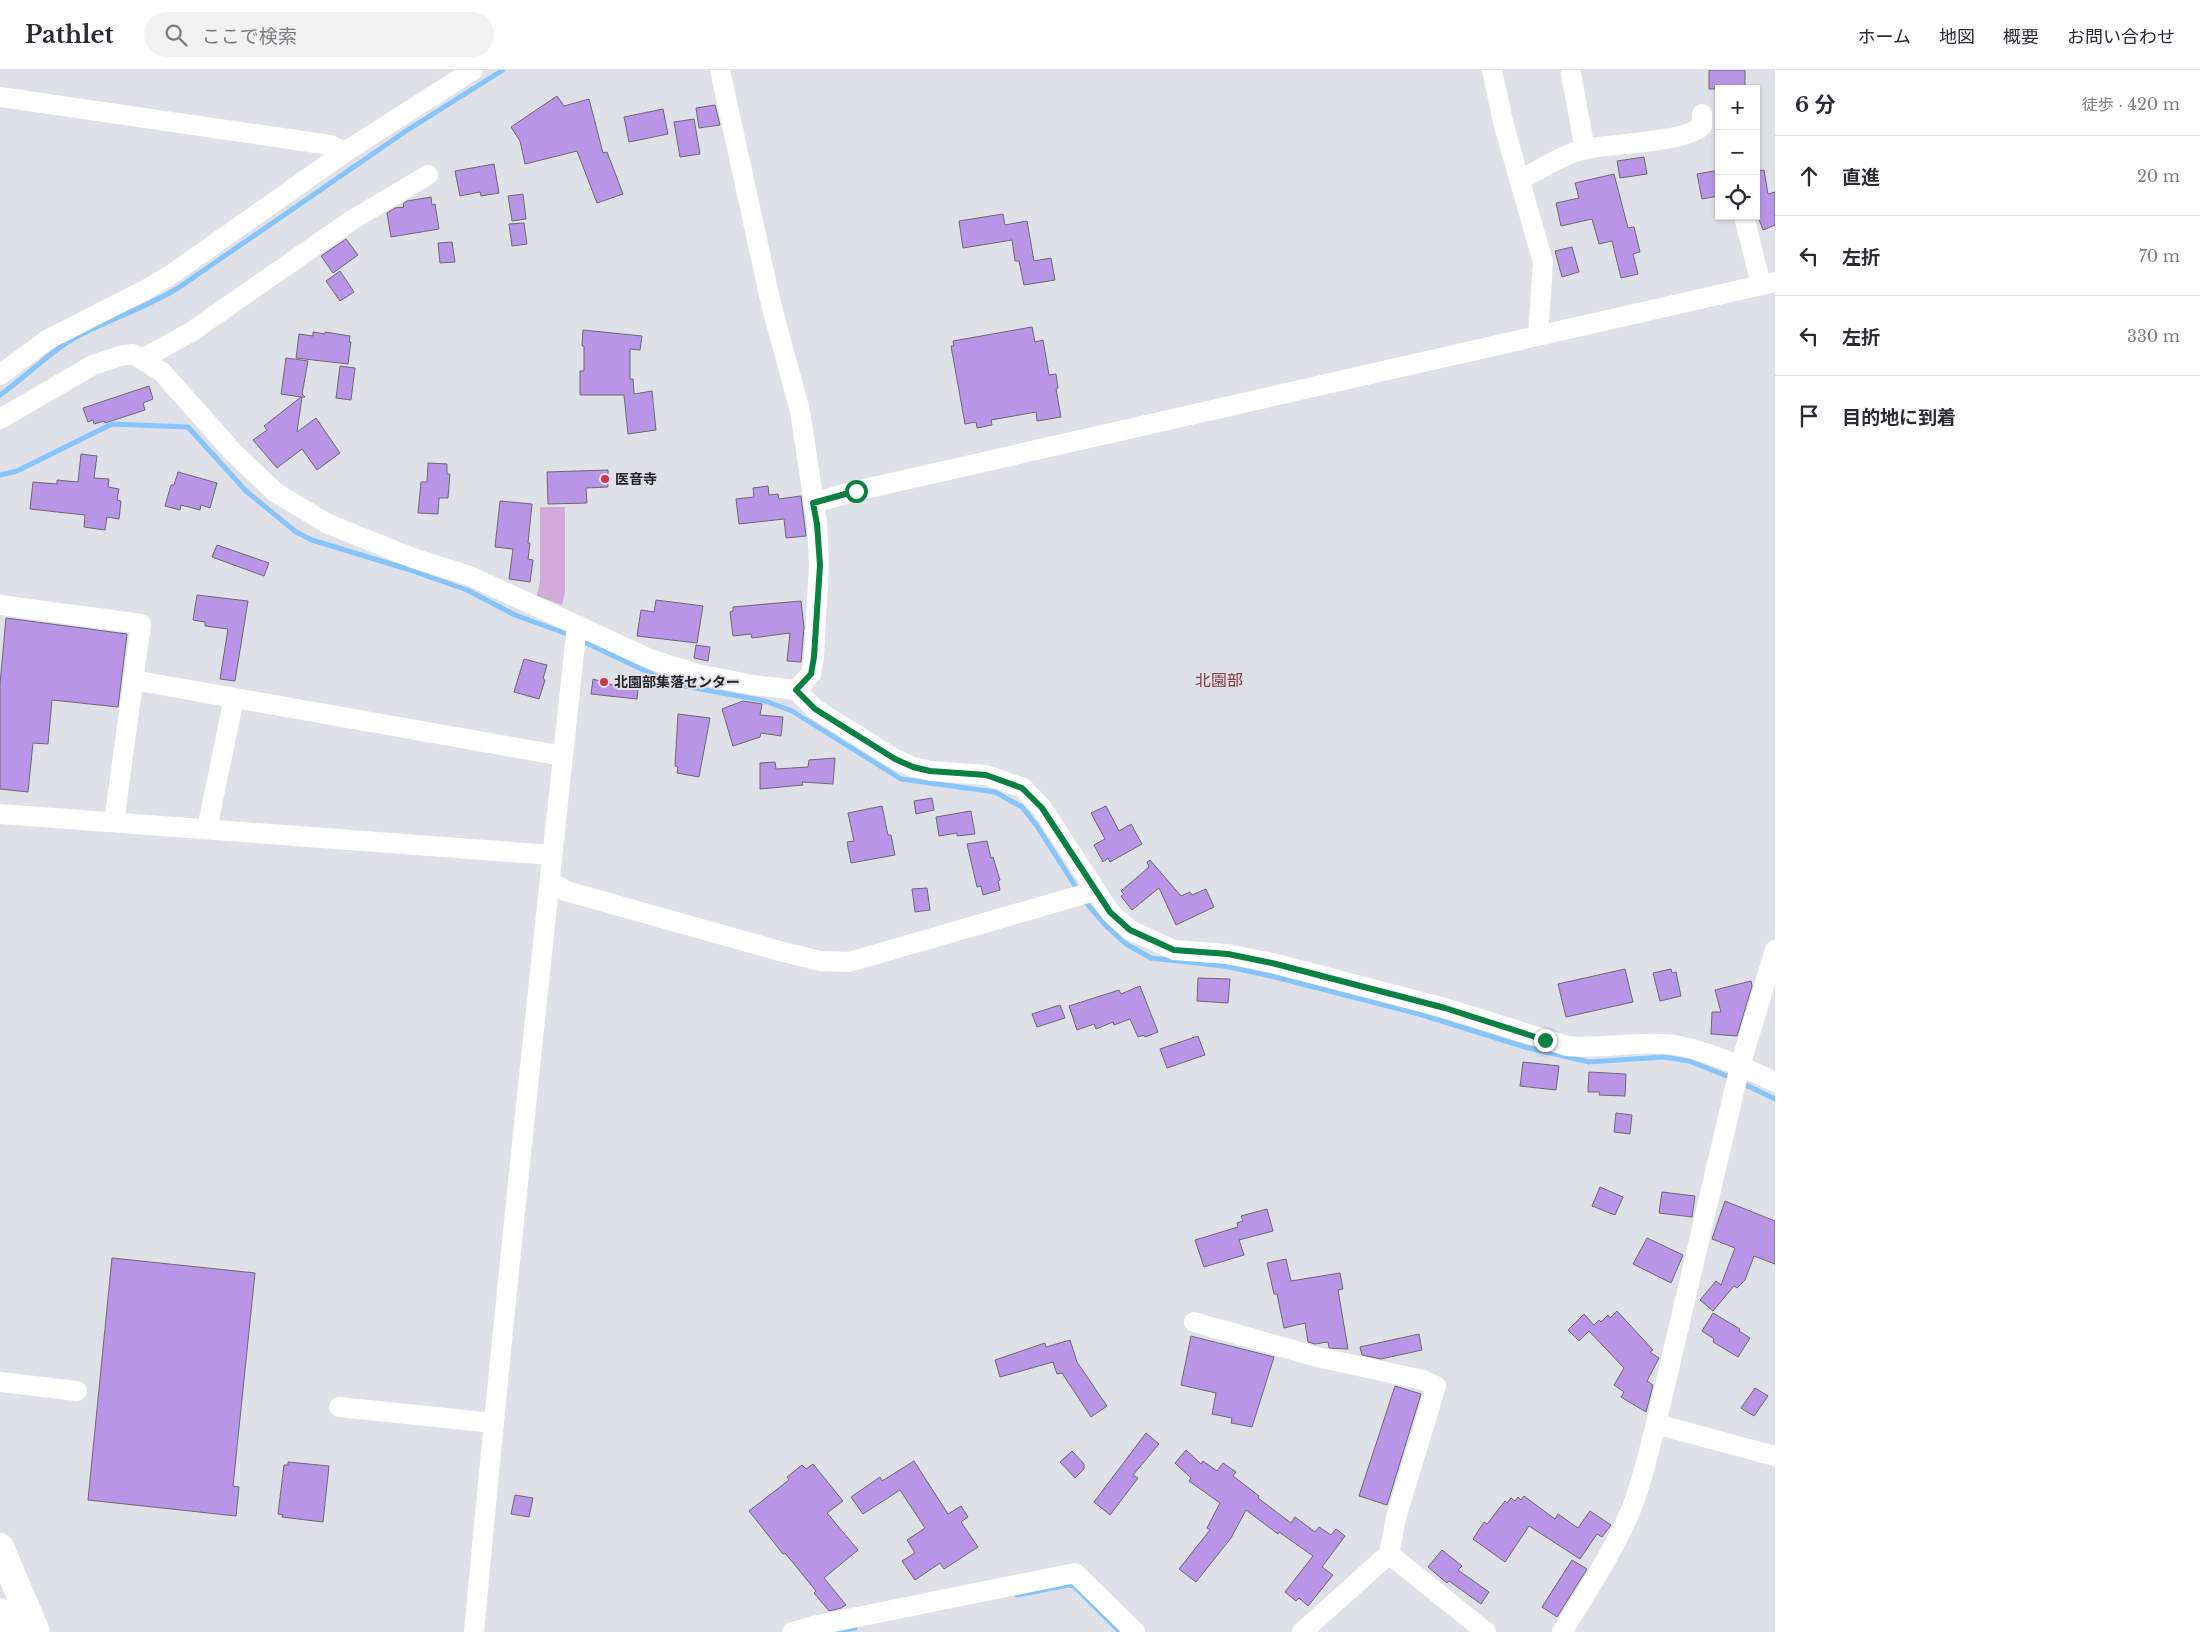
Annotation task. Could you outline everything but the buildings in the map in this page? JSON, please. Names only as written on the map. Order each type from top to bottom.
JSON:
[{"type":"highway","points":[[0,1547],[36,1632]]},
{"type":"highway","points":[[0,1612],[8,1632]]},
{"type":"street","points":[[0,376],[47,340],[145,290],[172,274],[345,152],[473,70]]},
{"type":"street","points":[[720,70],[771,304],[800,411],[817,524],[820,565],[814,657],[811,674],[796,690]]},
{"type":"street","points":[[1492,70],[1504,126],[1543,262],[1538,336]]},
{"type":"street","points":[[1571,74],[1585,150]]},
{"type":"street","points":[[0,97],[330,145],[345,152]]},
{"type":"street","points":[[1520,180],[1557,160],[1585,150],[1696,132],[1702,126],[1702,114]]},
{"type":"street","points":[[142,359],[191,332],[352,220],[428,174]]},
{"type":"street","points":[[813,503],[856,491],[1768,284],[1745,220]]},
{"type":"street","points":[[0,419],[93,365],[120,356],[133,354],[162,372],[233,452],[275,492],[328,524],[413,558],[470,576],[650,659],[698,674],[753,685],[796,690],[815,709],[895,759],[913,767],[930,771],[986,775],[1022,788],[1042,808],[1110,912],[1130,930],[1174,950],[1228,954],[1272,963],[1445,1008],[1567,1046],[1664,1044],[1698,1052],[1740,1066],[1775,1082]]},
{"type":"street","points":[[0,605],[140,624],[114,822]]},
{"type":"street","points":[[474,1632],[493,1423],[577,625]]},
{"type":"street","points":[[133,680],[563,756]]},
{"type":"street","points":[[207,829],[234,698]]},
{"type":"street","points":[[0,814],[552,855]]},
{"type":"street","points":[[550,881],[566,892],[783,952],[821,961],[849,962],[1095,891]]},
{"type":"street","points":[[1562,1632],[1611,1552],[1631,1511],[1656,1424],[1740,1066],[1775,950]]},
{"type":"street","points":[[1194,1322],[1317,1357],[1423,1380],[1436,1386],[1396,1518],[1389,1554],[1302,1632]]},
{"type":"street","points":[[0,1382],[77,1391]]},
{"type":"street","points":[[339,1407],[493,1423]]},
{"type":"street","points":[[1656,1424],[1775,1456]]},
{"type":"street","points":[[1389,1554],[1486,1632]]},
{"type":"street","points":[[792,1632],[813,1626],[1075,1573],[1135,1632]]},
{"type":"shaded area","points":[[540,507],[565,507],[565,592],[562,605],[537,596],[540,581]]},
{"type":"waterway","points":[[0,395],[69,341],[178,288],[406,131],[503,70]]},
{"type":"waterway","points":[[0,475],[17,471],[112,424],[188,427],[246,491],[296,532],[312,540],[407,569],[467,590],[515,615],[570,635]]},
{"type":"waterway","points":[[580,640],[673,684],[765,701],[792,711],[901,779],[995,792],[1022,807],[1037,826],[1079,892]]},
{"type":"waterway","points":[[1083,899],[1106,926],[1126,944],[1151,958],[1224,966],[1271,976],[1419,1014],[1525,1047],[1589,1062],[1664,1057],[1689,1061],[1732,1078]]},
{"type":"waterway","points":[[1742,1083],[1775,1099]]},
{"type":"waterway","points":[[1017,1595],[1069,1585],[1074,1586],[1120,1632]]},
{"type":"waterway","points":[[836,1632],[855,1628]]},
{"type":"place","name":"医音寺","points":[[605,479]]},
{"type":"place","name":"北園部集落センター","points":[[604,682]]},
{"type":"district","name":"北園部","points":[[1219,680]]},
{"type":"route","points":[[856,491],[813,503],[817,524],[820,565],[814,657],[811,674],[796,690],[815,709],[895,759],[913,767],[930,771],[986,775],[1001,778],[1022,788],[1042,808],[1110,912],[1130,930],[1174,950],[1228,954],[1272,963],[1445,1008],[1545,1040]]}]
